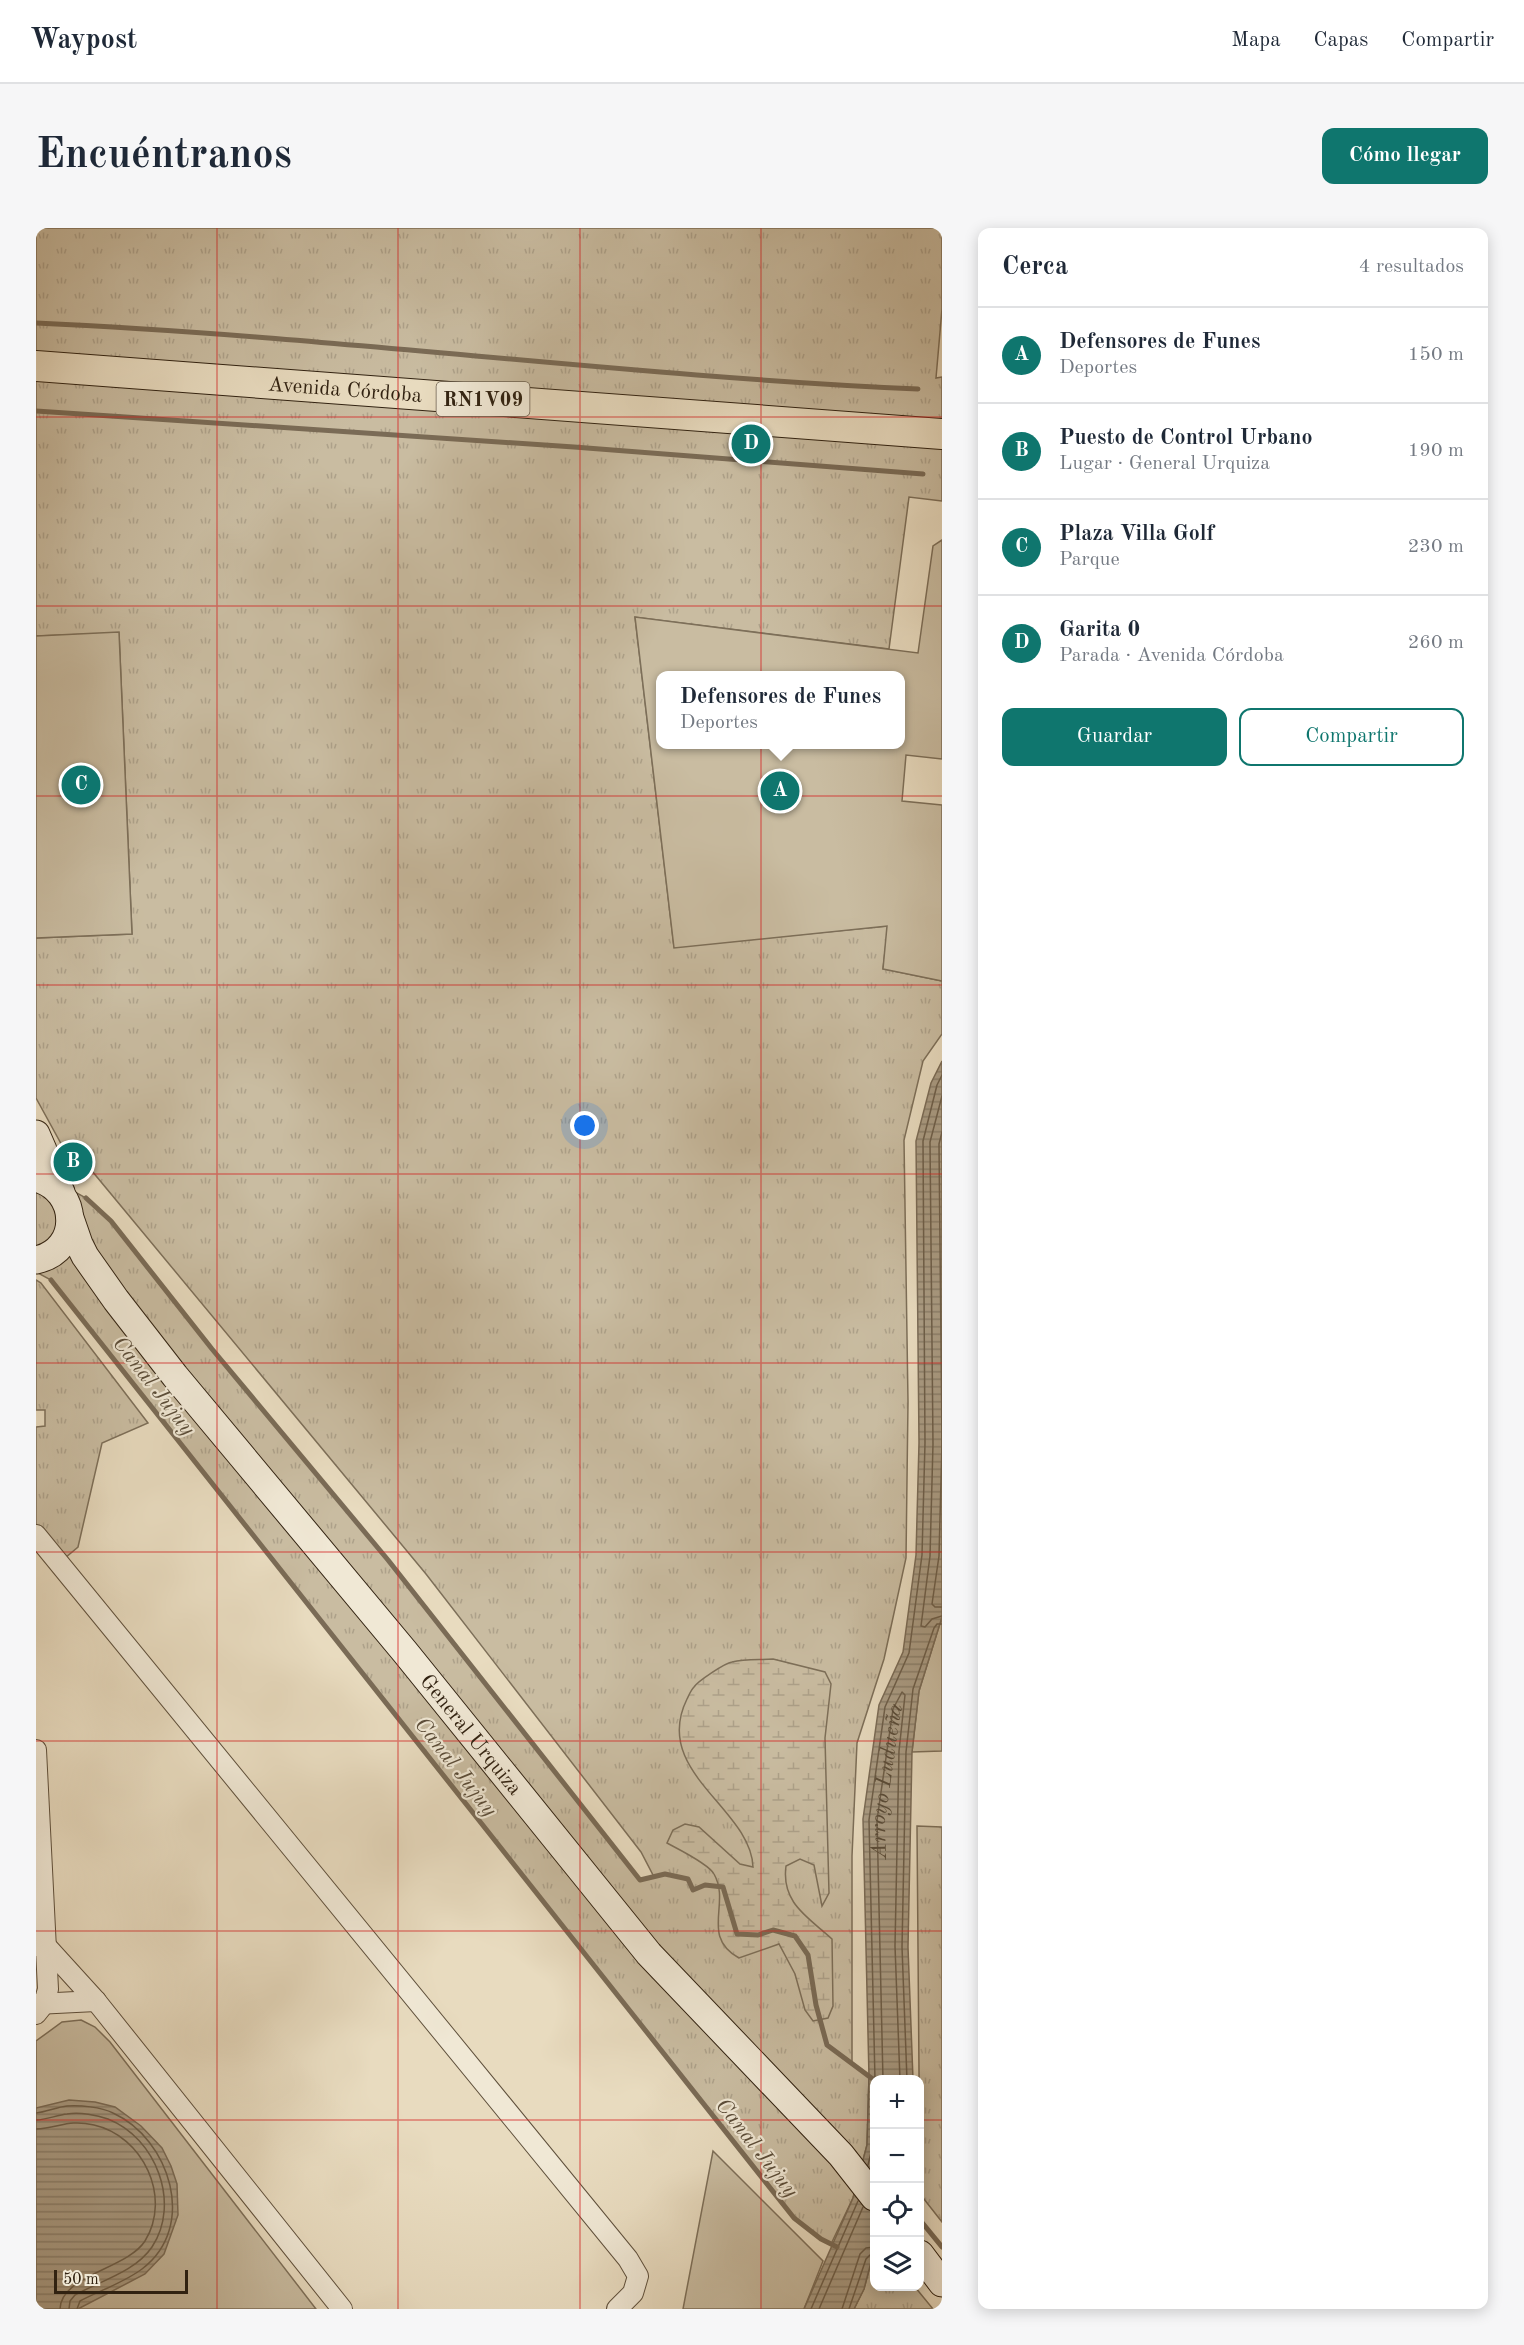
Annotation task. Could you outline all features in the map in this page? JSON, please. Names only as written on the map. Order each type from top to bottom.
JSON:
[{"type":"main road","name":"Avenida Córdoba","points":[[36,366],[942,434]]},
{"type":"main road","name":"General Urquiza","points":[[36,1134],[44,1150],[48,1170],[66,1206],[82,1250],[116,1300],[175,1376],[398,1643],[649,1954],[841,2155],[870,2192]]},
{"type":"main road","points":[[36,1178],[50,1183],[66,1206],[69,1231],[63,1243],[54,1252],[39,1259]]},
{"type":"main road","name":"General Urquiza","points":[[39,1259],[81,1273],[116,1300]]},
{"type":"main road","points":[[924,2259],[942,2283]]},
{"type":"street","points":[[36,1534],[628,2259],[638,2276],[633,2293],[617,2309]]},
{"type":"street","points":[[36,1753],[41,1946],[48,1989],[39,2007]]},
{"type":"street","points":[[41,1946],[96,2001],[342,2309]]},
{"type":"street","points":[[39,2007],[96,2001]]},
{"type":"green space","points":[[36,228],[942,228],[942,309],[936,378],[942,377],[942,501],[909,497],[889,649],[635,617],[674,947],[888,926],[883,969],[942,981],[942,1034],[923,1061],[904,1140],[908,1402],[906,1558],[884,1659],[857,1743],[852,1856],[852,2063],[869,2077],[867,2145],[853,2198],[831,2244],[794,2218],[51,1280],[36,1272],[36,1170],[86,1198],[111,1221],[212,1349],[388,1560],[640,1880],[654,1877],[641,1852],[426,1574],[92,1171],[79,1142],[64,1149],[36,1098],[36,938],[132,934],[119,633],[36,636]]},
{"type":"green space","points":[[942,540],[942,759],[906,755],[902,801],[942,805],[942,981],[883,969],[887,926],[674,948],[635,617],[918,653],[933,546]]},
{"type":"green space","points":[[119,632],[132,934],[36,938],[36,636]]},
{"type":"green space","points":[[36,1280],[41,1283],[148,1423],[102,1443],[78,1547],[65,1558],[36,1524],[36,1427],[45,1426],[45,1410],[36,1410]]},
{"type":"green space","points":[[942,1617],[942,1751],[912,1752],[919,1691]]},
{"type":"green space","points":[[773,1659],[825,1672],[831,1684],[825,1738],[829,1893],[822,1906],[814,1865],[800,1859],[786,1866],[786,1879],[792,1900],[832,1939],[833,2006],[828,2018],[813,2021],[805,2010],[795,1974],[779,1944],[739,1958],[727,1949],[718,1930],[720,1897],[714,1874],[700,1861],[667,1843],[673,1830],[685,1824],[699,1827],[740,1864],[753,1867],[748,1846],[737,1826],[692,1769],[682,1748],[679,1725],[687,1699],[696,1684],[732,1662]]},
{"type":"green space","points":[[917,1826],[942,1827],[942,2222],[924,2199],[924,2075],[919,2075]]},
{"type":"green space","points":[[81,2020],[95,2027],[110,2042],[316,2309],[36,2309],[36,2041],[62,2022]]},
{"type":"green space","points":[[713,2151],[823,2261],[804,2309],[683,2309]]},
{"type":"green space","points":[[870,2266],[870,2291],[918,2291],[933,2309],[854,2309],[864,2289]]},
{"type":"water","name":"Arroyo Ludueña","points":[[942,1061],[942,1617],[919,1691],[912,1752],[908,1947],[913,2075],[870,2075],[870,2266],[864,2289],[854,2309],[804,2309],[853,2198],[867,2145],[869,2077],[863,1819],[879,1705],[903,1652],[916,1555],[919,1443],[916,1141],[931,1083]]},
{"type":"water","points":[[69,2100],[95,2102],[115,2107],[141,2126],[162,2148],[177,2184],[178,2215],[164,2254],[145,2274],[78,2309],[36,2309],[36,2108]]},
{"type":"waterway","points":[[36,323],[256,337],[697,375],[918,389]]},
{"type":"waterway","points":[[36,411],[574,447],[923,474]]},
{"type":"waterway","points":[[86,1198],[111,1221],[212,1349],[388,1560],[640,1880],[665,1874],[688,1879],[693,1890],[705,1885],[723,1887],[737,1934],[758,1935],[773,1930],[795,1936],[808,1955],[816,2005],[827,2045],[870,2077]]},
{"type":"waterway","name":"Canal Jujuy","points":[[51,1280],[794,2218],[821,2239],[837,2247]]},
{"type":"waterway","points":[[924,2225],[942,2247]]},
{"type":"place","name":"Garita 0","points":[[751,444]]},
{"type":"place","name":"Plaza Villa Golf","points":[[81,785]]},
{"type":"place","name":"Defensores de Funes","points":[[780,791]]},
{"type":"place","name":"Puesto de Control Urbano","points":[[73,1162]]}]
